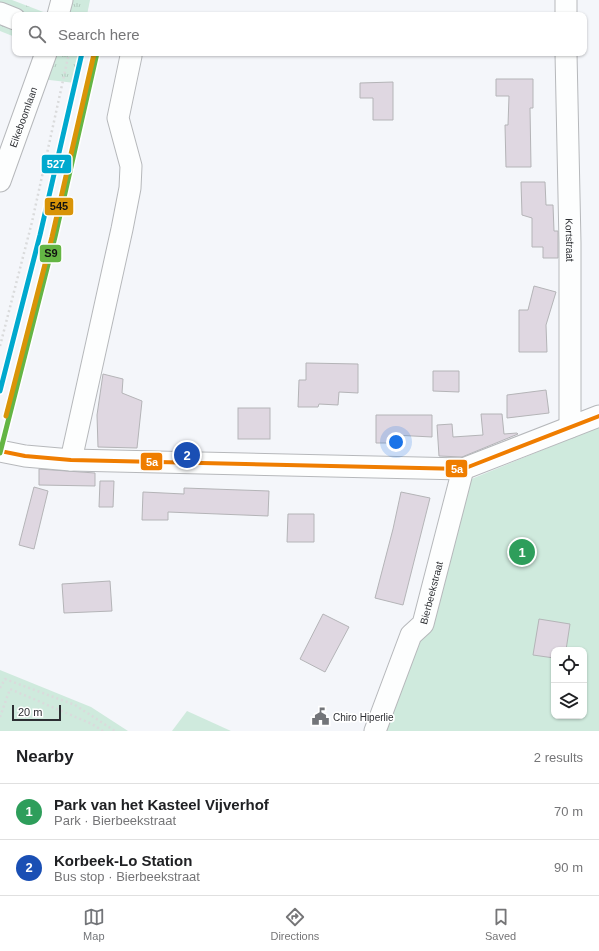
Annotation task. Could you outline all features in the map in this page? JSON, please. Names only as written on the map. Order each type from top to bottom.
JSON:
[{"type":"street","points":[[59,12],[62,0]]},
{"type":"street","points":[[566,0],[566,12]]},
{"type":"street","points":[[0,13],[12,18]]},
{"type":"street","name":"Eikeboomlaan","points":[[0,181],[45,56]]},
{"type":"street","points":[[70,460],[130,188],[131,166],[118,118],[131,56]]},
{"type":"street","name":"Kortstraat","points":[[566,56],[570,243],[570,427]]},
{"type":"street","points":[[0,451],[25,456],[70,460],[463,469],[599,416]]},
{"type":"street","name":"Bierbeekstraat","points":[[375,731],[411,635],[423,624],[463,469]]},
{"type":"path","points":[[0,346],[32,222],[68,56]]},
{"type":"path","points":[[0,688],[5,679],[68,702],[115,731]]},
{"type":"path","points":[[0,717],[10,689],[92,724],[102,731]]},
{"type":"green space","points":[[0,0],[12,0],[43,12],[12,13],[0,8]]},
{"type":"green space","points":[[67,0],[90,0],[88,12],[64,12]]},
{"type":"green space","points":[[0,19],[12,23],[12,36],[0,31]]},
{"type":"green space","points":[[50,56],[80,56],[75,83],[41,79]]},
{"type":"green space","points":[[599,427],[599,731],[382,731],[464,482]]},
{"type":"green space","points":[[0,670],[91,707],[128,731],[0,731]]},
{"type":"green space","points":[[187,711],[231,731],[172,731]]},
{"type":"building","points":[[496,79],[533,79],[533,108],[530,108],[531,167],[506,167],[505,125],[508,125],[509,96],[496,96]]},
{"type":"building","points":[[393,82],[393,120],[373,120],[373,98],[360,98],[360,83]]},
{"type":"building","points":[[521,182],[545,182],[546,205],[553,205],[554,231],[558,231],[558,258],[543,258],[543,247],[532,247],[532,218],[522,215]]},
{"type":"building","points":[[534,286],[556,292],[546,325],[547,352],[519,352],[519,310],[528,310]]},
{"type":"building","points":[[306,363],[358,364],[358,393],[339,392],[338,405],[319,404],[318,407],[298,407],[299,380],[306,380]]},
{"type":"building","points":[[433,371],[459,371],[459,392],[433,391]]},
{"type":"building","points":[[103,374],[123,379],[122,393],[142,401],[137,448],[98,447],[97,415]]},
{"type":"building","points":[[546,390],[549,413],[507,418],[507,395]]},
{"type":"building","points":[[238,408],[270,408],[270,439],[238,439]]},
{"type":"building","points":[[481,414],[502,414],[504,434],[518,434],[462,457],[439,456],[437,425],[452,424],[453,437],[483,435]]},
{"type":"building","points":[[376,415],[432,415],[432,437],[394,435],[394,443],[376,443]]},
{"type":"building","points":[[39,469],[95,473],[95,486],[39,485]]},
{"type":"building","points":[[100,481],[114,481],[113,507],[99,507]]},
{"type":"building","points":[[34,487],[48,491],[34,549],[19,545]]},
{"type":"building","points":[[184,488],[269,491],[268,516],[168,512],[168,520],[142,520],[143,492],[184,494]]},
{"type":"building","points":[[401,492],[430,498],[403,605],[375,598]]},
{"type":"building","points":[[288,514],[314,514],[314,542],[287,542]]},
{"type":"building","points":[[110,581],[112,611],[64,613],[62,584]]},
{"type":"building","points":[[323,614],[349,627],[325,672],[300,659]]},
{"type":"building","points":[[539,619],[570,624],[566,647],[551,647],[551,658],[533,655]]},
{"type":"transit line","name":"527","points":[[0,391],[40,235],[81,56]]},
{"type":"transit line","name":"545","points":[[6,416],[52,237],[94,56]]},
{"type":"transit line","name":"S9","points":[[0,453],[55,237],[96,56]]},
{"type":"transit line","name":"5a","points":[[0,451],[25,456],[71,460],[463,469],[599,416]]},
{"type":"place","name":"Korbeek-Lo Station","points":[[187,455]]},
{"type":"place","name":"Park van het Kasteel Vijverhof","points":[[522,552]]},
{"type":"place","name":"Chiro Hiperlie","points":[[320,717]]}]
